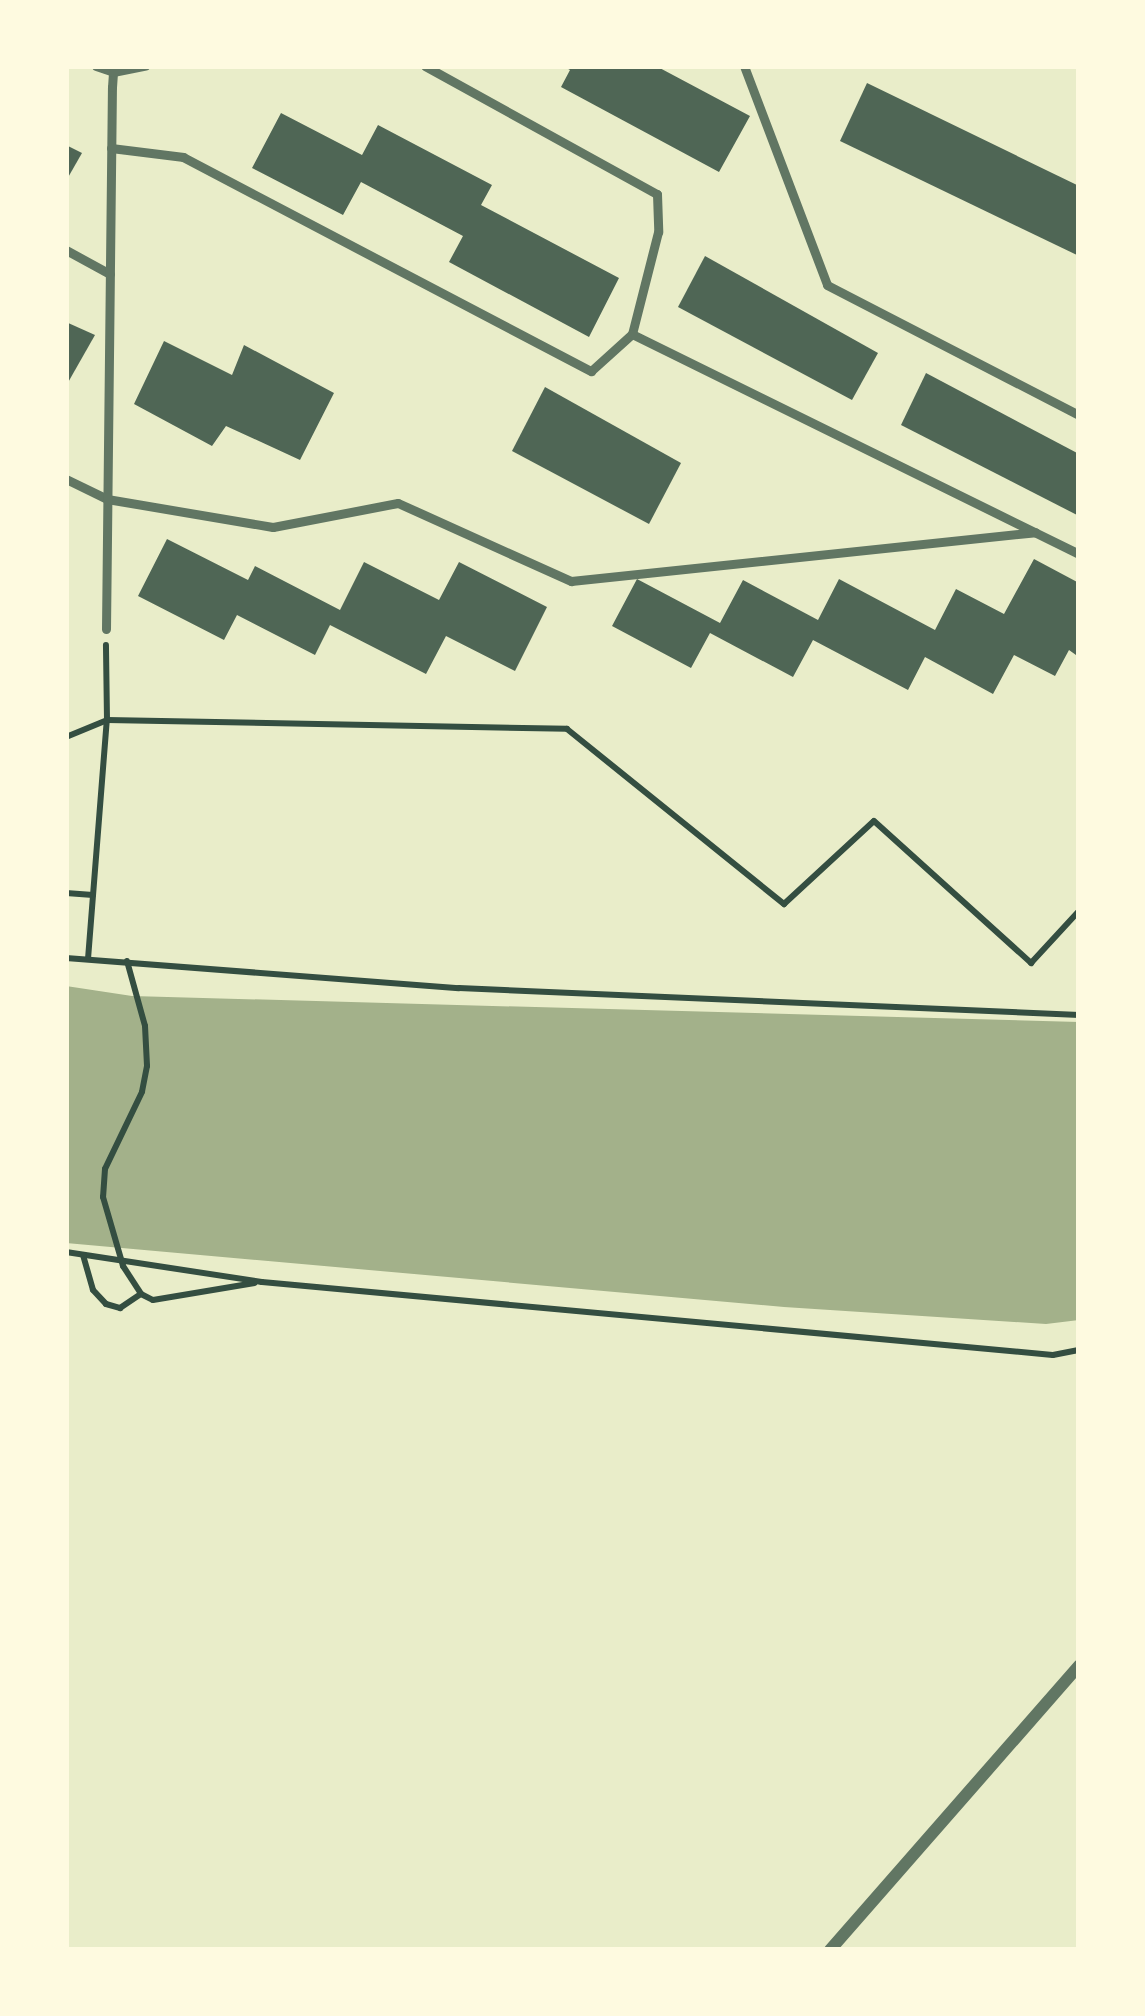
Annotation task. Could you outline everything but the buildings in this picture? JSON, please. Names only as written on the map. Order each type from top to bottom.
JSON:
[{"type":"street","points":[[830,1950],[1079,1666]]},
{"type":"lane","points":[[96,66],[113,72],[145,66]]},
{"type":"lane","points":[[111,148],[183,157],[591,371],[632,334],[658,232],[657,194],[425,66]]},
{"type":"lane","points":[[744,66],[827,285],[1079,415]]},
{"type":"lane","points":[[106,629],[113,72]]},
{"type":"lane","points":[[66,250],[110,274]]},
{"type":"lane","points":[[632,334],[1079,554]]},
{"type":"lane","points":[[66,479],[107,499],[274,527],[398,503],[571,581],[1035,532]]},
{"type":"path","points":[[88,959],[107,720],[106,629]]},
{"type":"path","points":[[66,737],[107,720],[567,729],[784,904],[874,820],[1031,963],[1079,911]]},
{"type":"path","points":[[66,893],[93,895]]},
{"type":"path","points":[[66,958],[460,988],[1079,1015]]},
{"type":"path","points":[[127,961],[145,1026],[147,1066],[142,1093],[105,1169],[103,1197],[123,1266],[140,1294],[168,1300],[262,1282]]},
{"type":"path","points":[[66,1252],[262,1282],[1053,1355],[1079,1350]]},
{"type":"path","points":[[83,1255],[94,1289],[106,1304],[120,1308],[140,1294]]},
{"type":"shaded area","points":[[66,986],[132,996],[1079,1022],[1079,1320],[1046,1324],[784,1307],[66,1243]]}]
